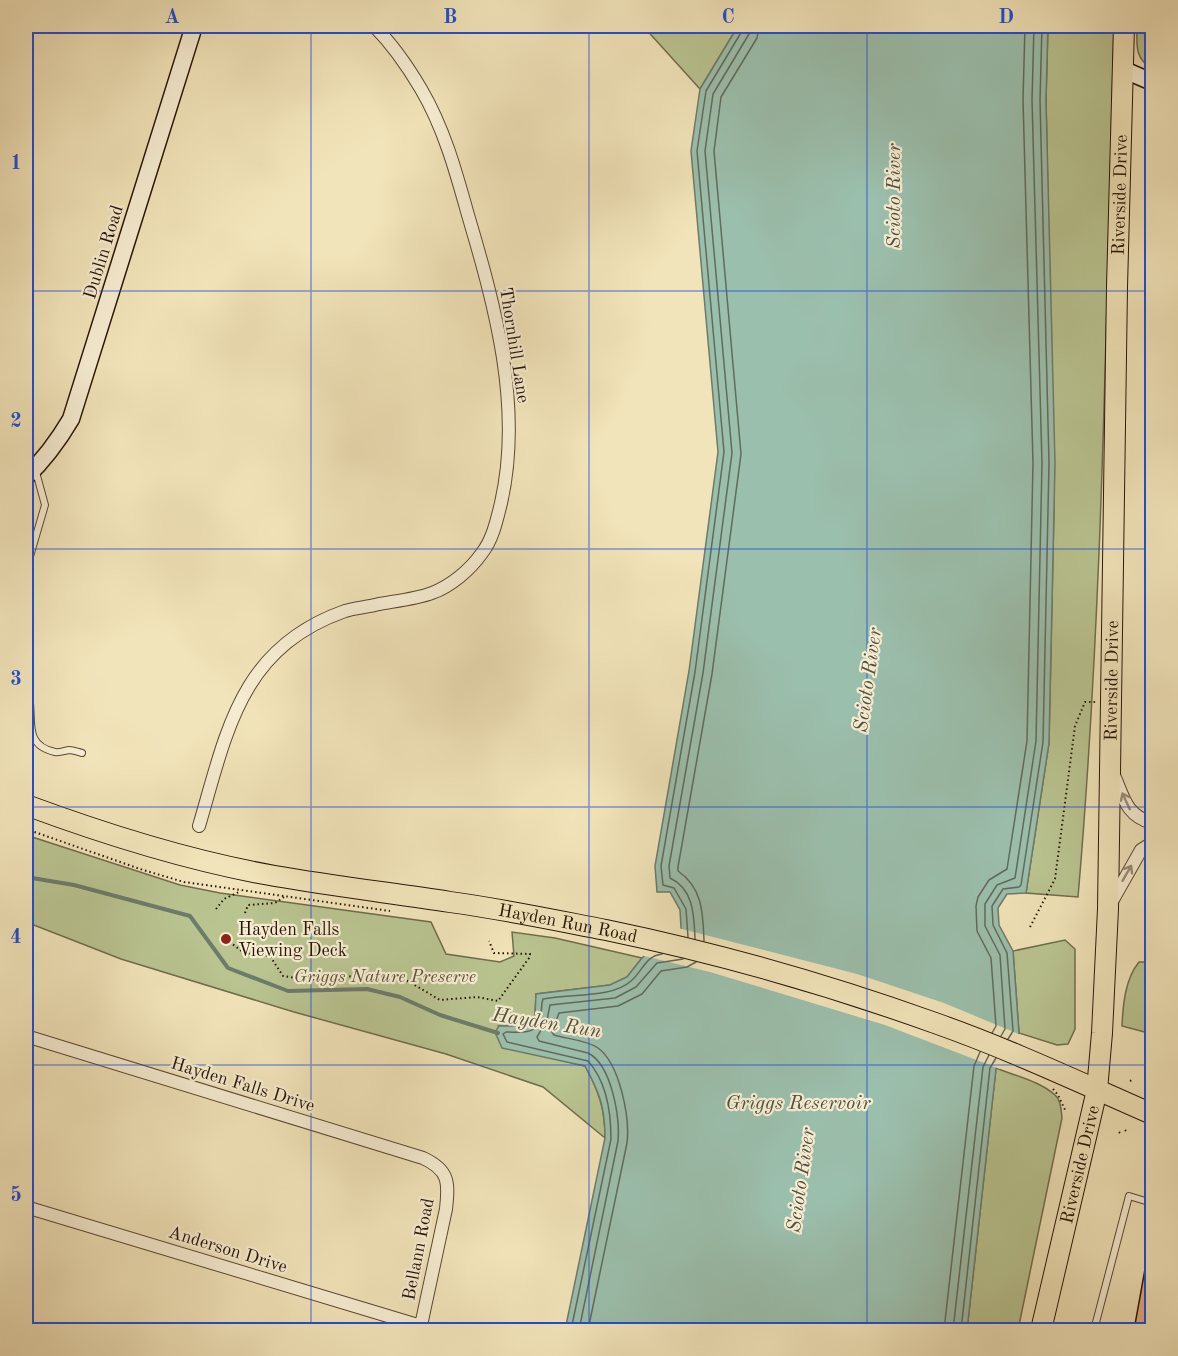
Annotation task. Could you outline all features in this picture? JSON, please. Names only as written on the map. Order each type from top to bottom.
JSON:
[{"type":"main road","name":"Dublin Road","points":[[31,472],[57,442],[71,419],[194,26]]},
{"type":"main road","name":"Riverside Drive","points":[[1041,1330],[1098,1090],[1108,909],[1124,26]]},
{"type":"main road","points":[[1122,69],[1152,82]]},
{"type":"main road","name":"Hayden Run Road","points":[[26,805],[136,843],[254,872],[454,902],[665,943],[843,992],[936,1023],[1031,1060],[1152,1114]]},
{"type":"street","name":"Thornhill Lane","points":[[199,826],[238,704],[271,656],[287,641],[309,627],[346,611],[433,593],[462,575],[483,552],[496,523],[504,491],[508,412],[499,333],[484,268],[452,158],[422,89],[374,26]]},
{"type":"street","points":[[1110,768],[1131,813],[1152,823]]},
{"type":"street","points":[[1108,909],[1141,850],[1152,843]]},
{"type":"street","name":"Hayden Falls Drive","points":[[26,1036],[423,1158],[436,1164],[445,1174]]},
{"type":"street","name":"Bellann Road","points":[[420,1328],[446,1209],[448,1190],[445,1174]]},
{"type":"street","name":"Anderson Drive","points":[[26,1207],[420,1328]]},
{"type":"lane","points":[[26,570],[45,505],[31,472]]},
{"type":"lane","points":[[26,686],[29,694],[34,741],[40,747],[58,753],[70,750],[82,753]]},
{"type":"lane","points":[[1094,1330],[1129,1196],[1152,1203]]},
{"type":"path","points":[[1030,927],[1055,879],[1075,726],[1085,702],[1110,701]]},
{"type":"path","points":[[216,909],[224,899],[241,891]]},
{"type":"path","points":[[245,913],[248,905],[268,904],[284,897]]},
{"type":"path","points":[[226,939],[244,953],[270,956],[283,976],[307,980],[367,975],[390,980],[406,980],[440,1000],[477,997],[498,1002],[530,954],[494,953],[489,941]]},
{"type":"path","points":[[1053,1089],[1066,1112]]},
{"type":"green space","points":[[643,26],[738,26],[700,89]]},
{"type":"green space","points":[[1048,26],[1114,26],[1098,570],[1078,897],[1026,893],[1049,743],[1054,509],[1046,100]]},
{"type":"green space","points":[[1137,26],[1152,26],[1152,68],[1139,55]]},
{"type":"green space","name":"Griggs Nature Preserve","points":[[26,835],[180,885],[220,893],[431,922],[446,954],[500,962],[514,956],[512,932],[555,938],[642,958],[627,977],[610,985],[536,994],[535,1015],[530,1026],[499,1026],[544,1056],[585,1066],[600,1101],[605,1138],[543,1087],[446,1054],[294,1012],[121,959],[26,922]]},
{"type":"green space","points":[[1065,940],[1075,949],[1075,1029],[1068,1044],[1057,1045],[1019,1033],[1013,951]]},
{"type":"green space","points":[[1139,962],[1152,962],[1152,1034],[1122,1026],[1128,984]]},
{"type":"green space","points":[[996,1068],[1035,1082],[1049,1090],[1058,1100],[1062,1118],[1018,1330],[967,1330]]},
{"type":"water","name":"Griggs Reservoir","points":[[738,26],[1048,26],[1046,100],[1055,463],[1049,743],[1026,893],[1007,894],[998,908],[999,925],[1013,951],[1019,1033],[996,1069],[967,1330],[565,1330],[605,1138],[603,1109],[585,1066],[502,1048],[495,1032],[499,1026],[530,1026],[535,1015],[536,994],[610,985],[627,977],[651,949],[682,945],[680,910],[670,892],[657,892],[655,866],[689,671],[718,452],[691,151],[700,89]]},
{"type":"pier","points":[[678,928],[857,974],[944,1003],[1021,1035],[1000,1069],[885,1025],[710,972],[640,955],[650,947],[679,943]]},
{"type":"building","points":[[1151,1236],[1152,1330],[1134,1330]]},
{"type":"waterway","name":"Hayden Run","points":[[26,877],[74,885],[190,916],[228,968],[288,991],[367,989],[400,997],[440,1015],[498,1033]]},
{"type":"place","name":"Hayden Falls Viewing Deck","points":[[226,939]]},
{"type":"water label","name":"Scioto River","points":[[893,196]]},
{"type":"water label","name":"Scioto River","points":[[867,680]]},
{"type":"water label","name":"Scioto River","points":[[800,1180]]}]
